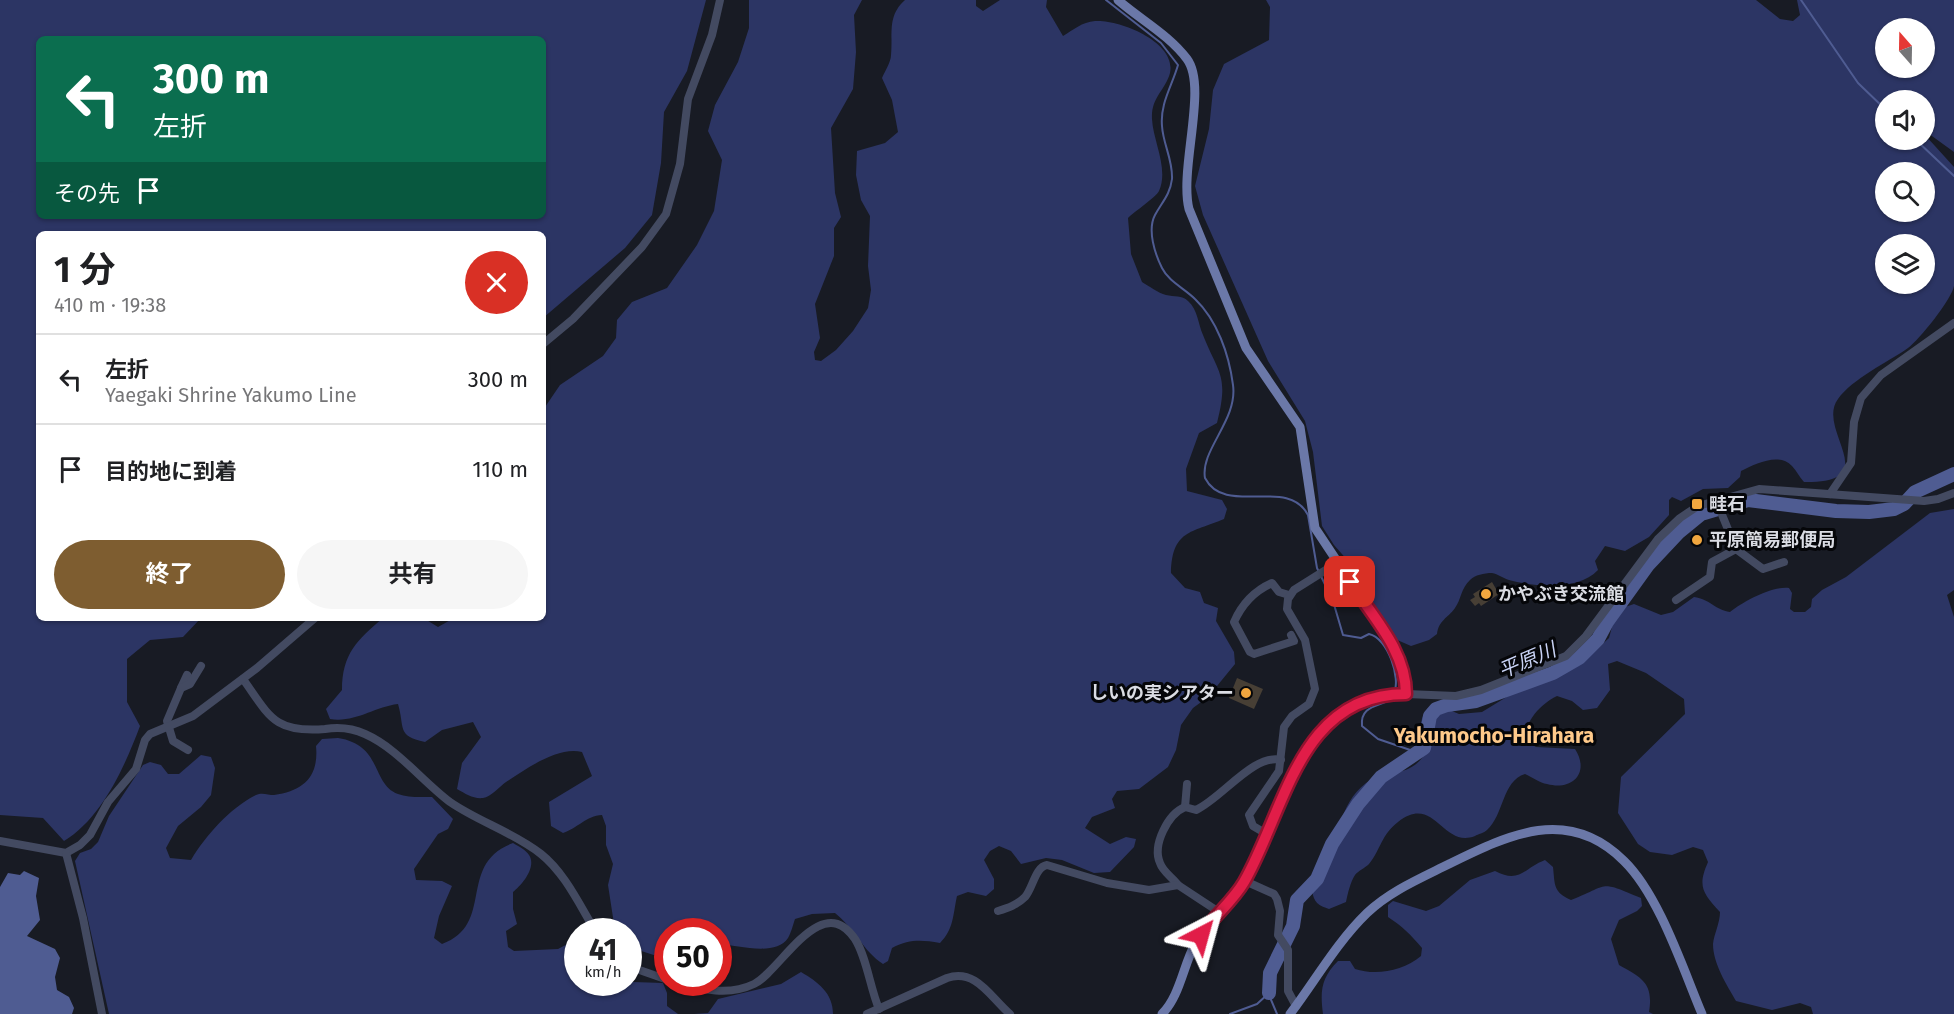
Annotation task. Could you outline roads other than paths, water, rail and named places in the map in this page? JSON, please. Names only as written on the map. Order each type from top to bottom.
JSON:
[{"type":"main road","points":[[1118,0],[1167,38],[1192,67],[1195,93],[1185,189],[1189,209],[1246,348],[1300,427],[1315,528],[1394,647],[1406,679],[1399,694],[1380,694],[1364,700],[1323,731],[1292,774],[1245,881],[1194,945],[1172,1000],[1162,1014]]},
{"type":"main road","points":[[1293,1010],[1356,924],[1384,899],[1426,875],[1503,838],[1547,829],[1572,832],[1598,841],[1632,869],[1651,898],[1702,1014]]},
{"type":"street","points":[[546,342],[573,319],[642,247],[666,214],[680,164],[688,99],[712,35],[720,0]]},
{"type":"street","points":[[1830,494],[1851,462],[1854,422],[1861,398],[1881,375],[1954,323]]},
{"type":"street","points":[[1399,694],[1456,696],[1481,690],[1566,656],[1586,636],[1645,554],[1669,527],[1688,512],[1758,489],[1912,500],[1938,499],[1954,493]]},
{"type":"street","points":[[1716,502],[1736,549],[1763,569],[1784,562]]},
{"type":"street","points":[[1677,600],[1710,577],[1712,562],[1736,549]]},
{"type":"street","points":[[1265,833],[1253,826],[1249,815],[1276,777],[1281,760],[1284,727],[1292,716],[1309,704],[1315,689],[1305,640],[1287,609],[1289,595],[1337,563]]},
{"type":"street","points":[[1289,595],[1279,592],[1272,583],[1259,589],[1252,594],[1234,622],[1250,652],[1254,654],[1294,640],[1291,635]]},
{"type":"street","points":[[0,841],[66,853],[80,845],[90,835],[108,802],[136,769],[145,740],[150,734],[186,721],[243,679],[311,621]]},
{"type":"street","points":[[181,688],[190,684],[201,666]]},
{"type":"street","points":[[188,675],[168,714],[173,741],[188,750]]},
{"type":"street","points":[[243,679],[271,717],[281,724],[293,730],[339,728],[365,734],[451,802],[521,840],[542,855],[565,882],[587,918]]},
{"type":"street","points":[[1185,807],[1191,810],[1200,808],[1262,760],[1281,760]]},
{"type":"street","points":[[1187,784],[1185,807],[1172,817],[1158,851],[1163,869],[1178,885],[1219,912]]},
{"type":"street","points":[[66,853],[83,918],[102,1014]]},
{"type":"street","points":[[998,910],[1013,906],[1027,895],[1042,866],[1107,883],[1149,890],[1178,885]]},
{"type":"street","points":[[1245,881],[1274,894],[1277,899],[1280,911],[1277,931],[1285,944],[1288,991],[1293,1010]]},
{"type":"street","points":[[732,989],[752,985],[773,970],[807,931],[831,925],[844,929],[854,938],[879,1009]]},
{"type":"street","points":[[867,1014],[947,978],[959,975],[978,983],[1010,1014]]},
{"type":"waterway","points":[[1106,0],[1161,43],[1178,65],[1162,118],[1172,179],[1168,194],[1155,215],[1152,235],[1157,256],[1165,273],[1203,307],[1216,327],[1231,373],[1233,398],[1225,422],[1208,457],[1205,478],[1214,489],[1227,495],[1272,496],[1286,498],[1299,504],[1308,515],[1317,568],[1333,601],[1343,635],[1361,638],[1369,634],[1382,643],[1394,669],[1396,678],[1394,694]]},
{"type":"waterway","points":[[1801,0],[1858,83],[1875,99]]},
{"type":"waterway","points":[[1927,150],[1954,176]]},
{"type":"waterway","name":"平原川","points":[[1269,993],[1270,973],[1293,926],[1297,900],[1317,879],[1332,844],[1358,804],[1381,777],[1424,748],[1430,716],[1436,709],[1476,701],[1553,673],[1579,658],[1598,639],[1607,622],[1648,565],[1679,532],[1701,514],[1748,500],[1836,511],[1869,512],[1894,509],[1904,504],[1915,492],[1954,474]]},
{"type":"waterway","points":[[1392,699],[1367,710],[1362,719],[1362,726],[1378,739],[1419,753]]},
{"type":"waterway","points":[[1230,1014],[1257,1004],[1269,993]]},
{"type":"waterway","name":"平原川","points":[[1269,995],[1277,1014]]},
{"type":"place","name":"畦石","points":[[1697,504]]},
{"type":"place","name":"平原簡易郵便局","points":[[1697,540]]},
{"type":"place","name":"かやぶき交流館","points":[[1486,594]]},
{"type":"place","name":"しいの実シアター","points":[[1246,693]]},
{"type":"district","name":"Yakumocho-Hirahara","points":[[1494,736]]}]
